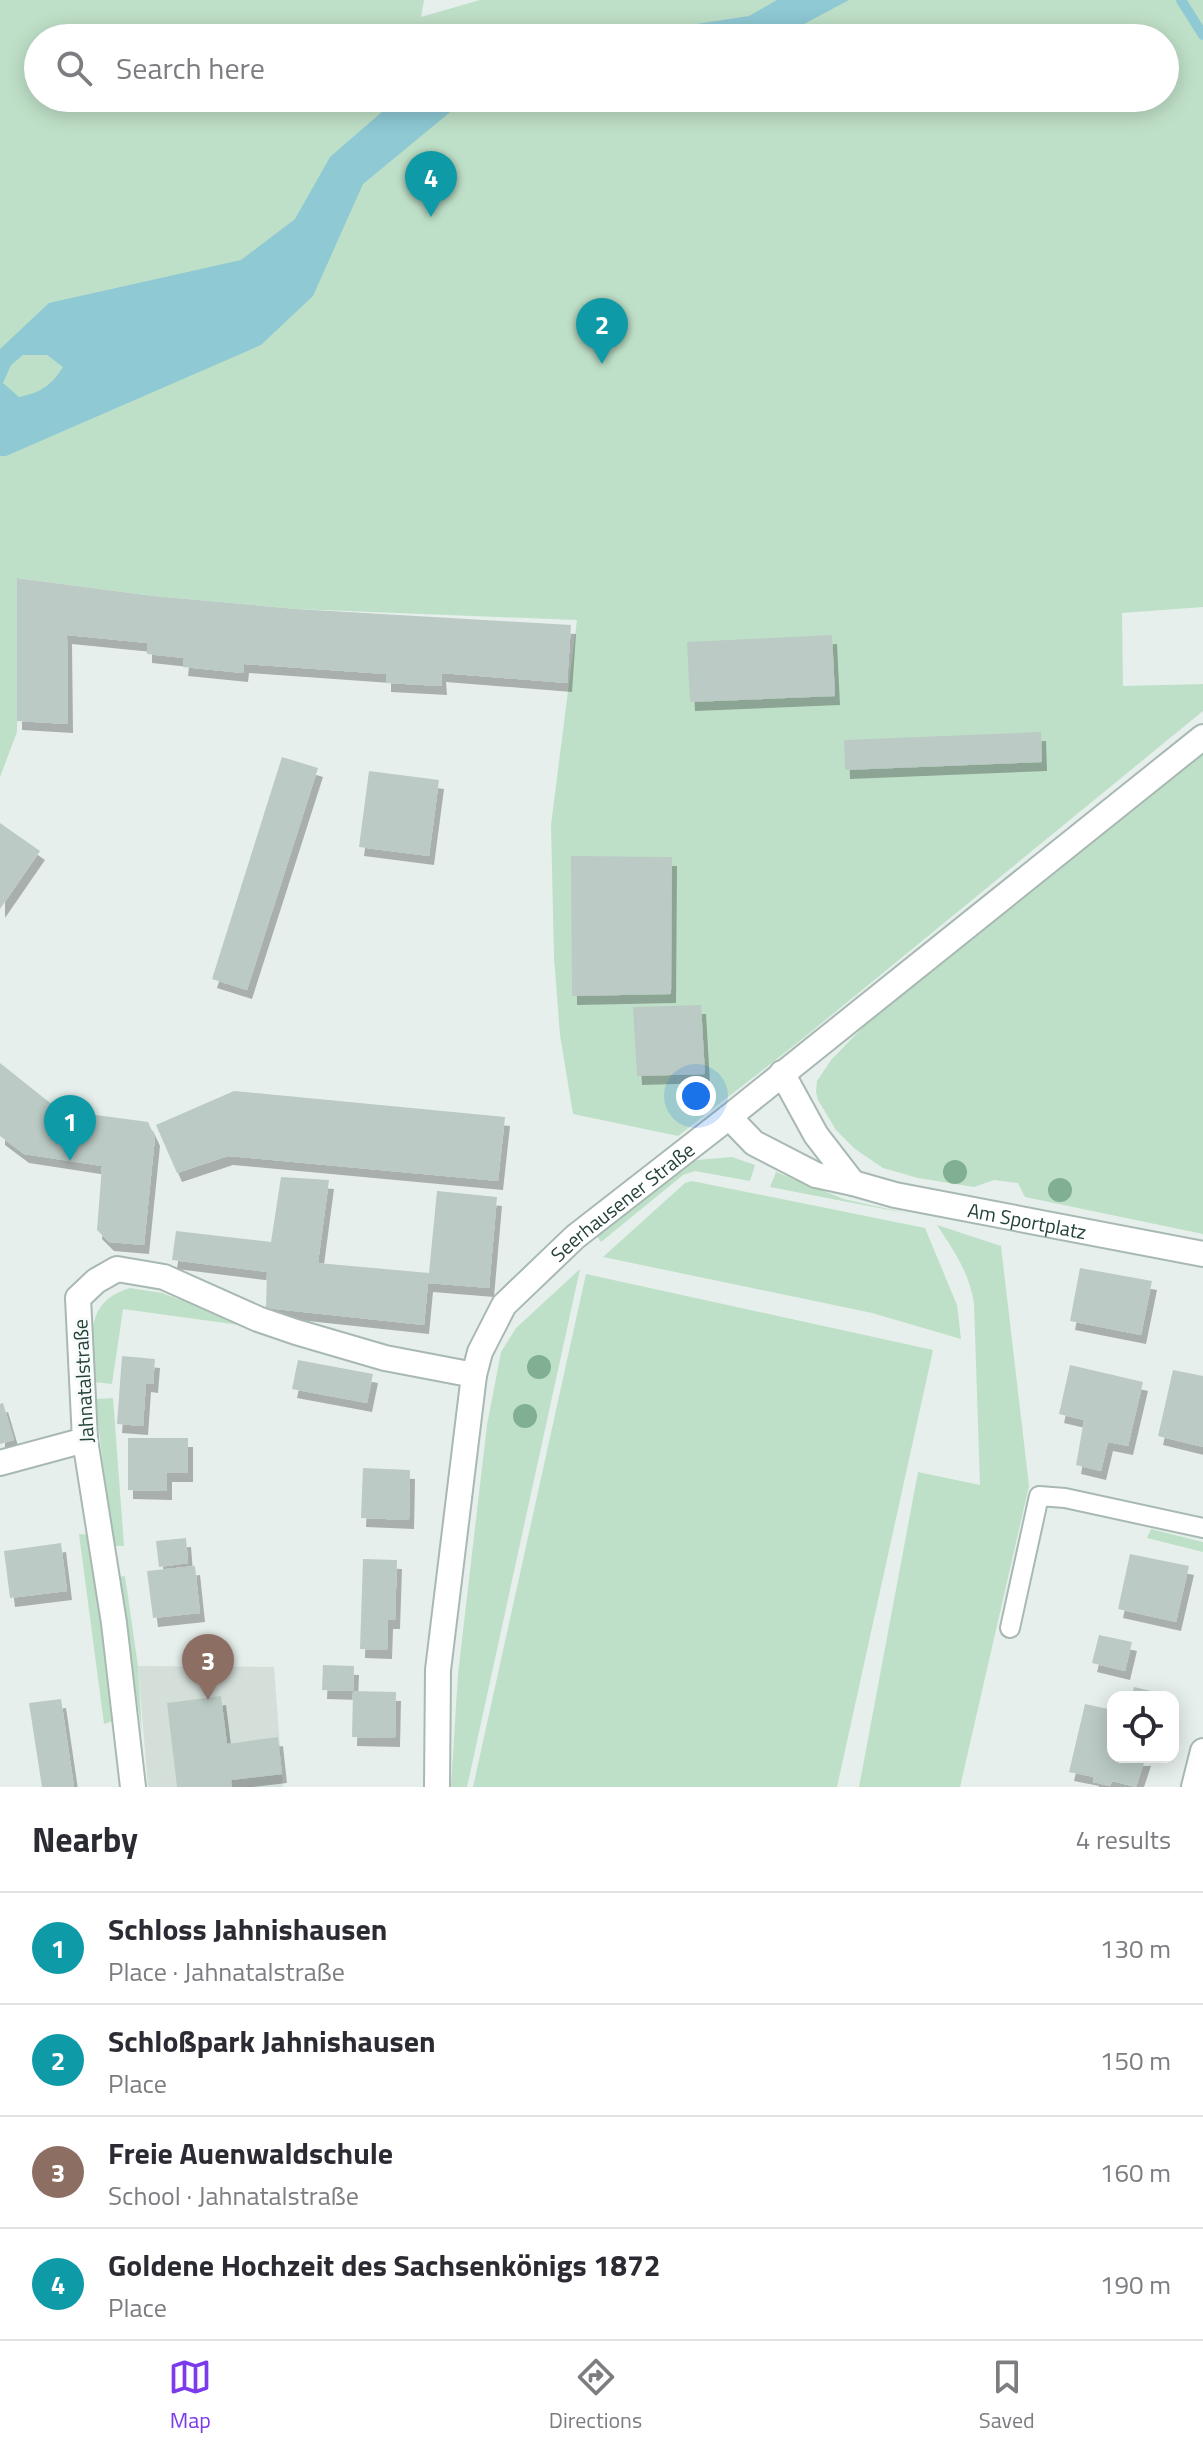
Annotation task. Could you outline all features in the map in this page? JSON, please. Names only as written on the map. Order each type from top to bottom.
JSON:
[{"type":"street","name":"Seerhausener Straße","points":[[437,1787],[438,1670],[474,1375],[480,1352],[504,1305],[575,1237],[1203,737]]},
{"type":"street","points":[[782,1073],[816,1135],[853,1183]]},
{"type":"street","name":"Am Sportplatz","points":[[729,1117],[754,1143],[816,1175],[895,1195],[1203,1254]]},
{"type":"street","name":"Jahnatalstraße","points":[[133,1787],[114,1623],[85,1440],[78,1298],[96,1281],[117,1269],[164,1277],[258,1319],[385,1358],[474,1375]]},
{"type":"street","points":[[0,1463],[85,1440]]},
{"type":"street","points":[[1194,1787],[1203,1751]]},
{"type":"lane","points":[[1010,1628],[1039,1496],[1065,1498],[1203,1528]]},
{"type":"shaded area","points":[[138,1666],[274,1667],[283,1787],[148,1787]]},
{"type":"green space","points":[[0,0],[424,0],[421,17],[480,0],[1203,0],[1203,607],[1122,613],[1123,686],[1203,684],[1203,711],[801,1040],[678,1136],[573,1114],[560,1035],[554,957],[551,825],[577,620],[296,609],[153,596],[18,578],[17,732],[0,777]]},
{"type":"green space","points":[[1203,753],[1203,1234],[1025,1197],[1018,1183],[994,1180],[974,1187],[918,1178],[883,1168],[855,1149],[836,1130],[818,1100],[817,1081],[831,1060],[871,1019]]},
{"type":"green space","points":[[732,1157],[755,1165],[750,1181],[695,1171],[683,1175],[601,1242],[597,1236],[677,1169],[697,1160]]},
{"type":"green space","points":[[776,1172],[844,1199],[910,1214],[770,1187]]},
{"type":"green space","points":[[692,1181],[925,1228],[957,1305],[961,1339],[872,1313],[603,1257],[685,1183]]},
{"type":"green space","points":[[937,1225],[1001,1246],[1029,1486],[960,1787],[859,1787],[918,1472],[980,1485],[974,1303],[965,1272]]},
{"type":"green space","points":[[580,1269],[467,1787],[451,1787],[458,1674],[487,1425],[501,1352],[516,1328]]},
{"type":"green space","points":[[586,1274],[933,1350],[837,1787],[473,1787]]},
{"type":"green space","points":[[130,1288],[162,1293],[254,1327],[123,1309],[112,1384],[94,1382],[92,1339],[97,1314],[115,1294]]},
{"type":"green space","points":[[113,1398],[124,1546],[113,1546],[95,1399]]},
{"type":"green space","points":[[1151,1529],[1203,1542],[1203,1552],[1147,1538]]},
{"type":"green space","points":[[79,1534],[92,1535],[119,1719],[104,1724]]},
{"type":"green space","points":[[125,1576],[138,1666],[142,1733],[118,1577]]},
{"type":"water","points":[[777,0],[849,0],[804,24],[696,24],[749,16]]},
{"type":"water","points":[[382,112],[450,112],[363,184],[313,296],[261,345],[0,456],[0,349],[49,303],[241,260],[295,219],[330,157]],"holes":[[[23,355],[47,355],[63,367],[45,387],[19,397],[3,383],[11,365]]]},
{"type":"building","points":[[17,578],[153,596],[296,609],[571,625],[567,683],[441,673],[442,686],[386,683],[386,674],[244,664],[243,673],[183,667],[184,658],[147,654],[147,643],[67,635],[68,724],[17,721]]},
{"type":"building","points":[[832,635],[835,696],[690,702],[687,642]]},
{"type":"building","points":[[1041,732],[1042,762],[845,770],[844,740]]},
{"type":"building","points":[[282,757],[318,768],[247,990],[212,979]]},
{"type":"building","points":[[369,771],[439,780],[429,856],[359,847]]},
{"type":"building","points":[[0,823],[40,851],[0,909]]},
{"type":"building","points":[[571,856],[672,857],[671,994],[572,996]]},
{"type":"building","points":[[701,1005],[705,1074],[637,1076],[633,1007]]},
{"type":"building","points":[[0,1063],[59,1110],[148,1122],[155,1137],[144,1245],[109,1242],[97,1230],[102,1166],[24,1154],[0,1136]]},
{"type":"building","points":[[234,1091],[505,1117],[498,1181],[228,1156],[177,1173],[156,1125]]},
{"type":"building","points":[[281,1177],[329,1180],[318,1263],[429,1273],[437,1191],[497,1197],[489,1288],[428,1283],[424,1325],[266,1308],[267,1272],[172,1260],[176,1231],[271,1242]]},
{"type":"building","points":[[1080,1268],[1152,1281],[1141,1335],[1070,1321]]},
{"type":"building","points":[[122,1356],[155,1359],[153,1384],[146,1383],[143,1426],[117,1424]]},
{"type":"building","points":[[298,1360],[373,1374],[367,1403],[292,1389]]},
{"type":"building","points":[[1070,1365],[1143,1382],[1128,1446],[1108,1442],[1101,1471],[1076,1465],[1084,1420],[1059,1414]]},
{"type":"building","points":[[1173,1370],[1203,1376],[1203,1447],[1158,1436]]},
{"type":"building","points":[[3,1403],[14,1440],[0,1444],[0,1404]]},
{"type":"building","points":[[128,1438],[188,1438],[188,1473],[167,1473],[167,1491],[128,1490]]},
{"type":"building","points":[[363,1468],[410,1470],[409,1520],[361,1518]]},
{"type":"building","points":[[186,1538],[188,1563],[159,1567],[156,1541]]},
{"type":"building","points":[[61,1543],[67,1591],[10,1598],[4,1551]]},
{"type":"building","points":[[1130,1554],[1189,1566],[1176,1622],[1118,1609]]},
{"type":"building","points":[[363,1559],[397,1560],[395,1620],[388,1620],[387,1650],[360,1649]]},
{"type":"building","points":[[195,1566],[200,1613],[153,1618],[147,1571]]},
{"type":"building","points":[[1099,1635],[1132,1642],[1125,1671],[1092,1663]]},
{"type":"building","points":[[323,1665],[354,1666],[353,1691],[322,1690]]},
{"type":"building","points":[[353,1691],[396,1692],[395,1738],[352,1737]]},
{"type":"building","points":[[221,1696],[227,1744],[278,1737],[282,1774],[231,1780],[232,1787],[177,1787],[167,1703]]},
{"type":"building","points":[[61,1699],[74,1787],[42,1787],[29,1703]]},
{"type":"building","points":[[1085,1704],[1107,1709],[1107,1763],[1144,1763],[1136,1787],[1112,1781],[1110,1786],[1093,1782],[1094,1777],[1069,1772]]},
{"type":"waterway","points":[[1181,0],[1203,35]]},
{"type":"place","name":"Goldene Hochzeit des Sachsenkönigs 1872","points":[[431,217]]},
{"type":"place","name":"Schloßpark Jahnishausen","points":[[602,364]]},
{"type":"place","name":"Schloss Jahnishausen","points":[[70,1161]]},
{"type":"place","name":"Freie Auenwaldschule","points":[[208,1700]]}]
